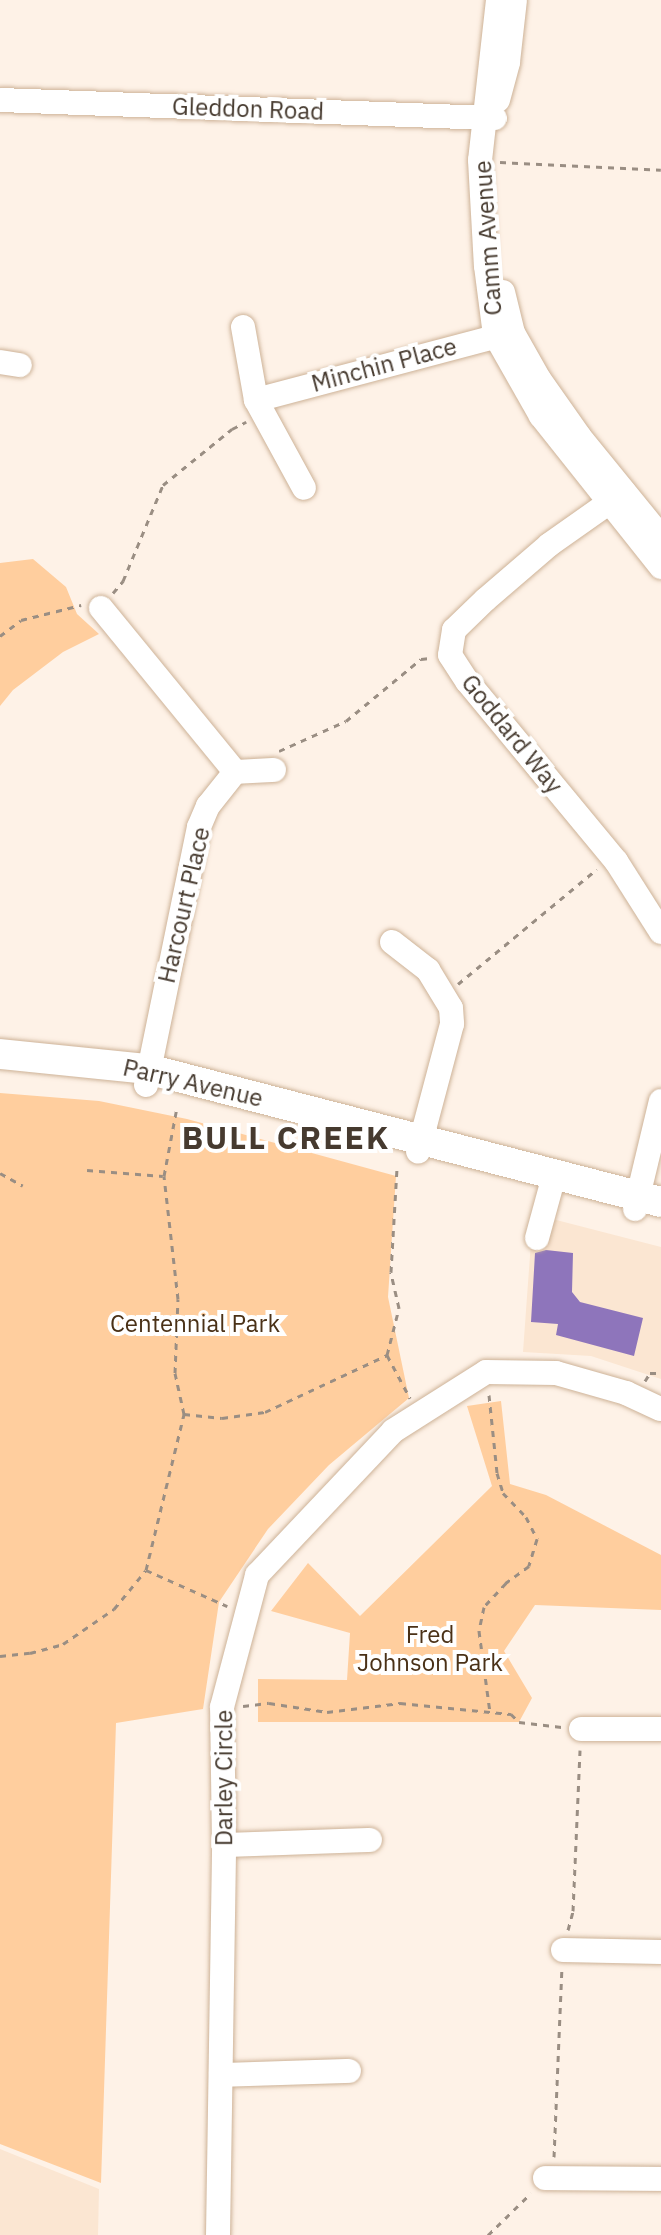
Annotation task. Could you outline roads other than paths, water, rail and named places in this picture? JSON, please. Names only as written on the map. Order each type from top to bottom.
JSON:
[{"type":"main road","name":"Parry Avenue","points":[[0,1054],[147,1077],[413,1154],[552,1182],[649,1206]]},
{"type":"main road","name":"Parry Avenue","points":[[0,1068],[147,1077]]},
{"type":"street","name":"Camm Avenue","points":[[498,0],[489,118],[495,161],[493,212],[504,334]]},
{"type":"street","name":"Camm Avenue","points":[[515,0],[508,62],[489,118],[480,160],[485,253],[504,334],[541,416],[616,497],[661,537]]},
{"type":"street","name":"Gleddon Road","points":[[0,100],[489,118]]},
{"type":"street","points":[[243,327],[260,408],[304,488]]},
{"type":"street","name":"Minchin Place","points":[[260,408],[504,334]]},
{"type":"street","name":"Camm Avenue","points":[[616,497],[661,567]]},
{"type":"street","name":"Goddard Way","points":[[616,497],[485,600],[454,630],[450,655],[467,681],[613,857],[661,932]]},
{"type":"street","points":[[101,608],[235,772],[274,770]]},
{"type":"street","name":"Harcourt Place","points":[[147,1077],[199,827],[208,806],[235,772]]},
{"type":"street","points":[[392,942],[428,970],[445,995],[452,1024],[413,1154]]},
{"type":"street","points":[[649,1206],[661,1101]]},
{"type":"street","points":[[537,1238],[552,1182]]},
{"type":"street","name":"Darley Circle","points":[[218,2235],[224,1845],[222,1707],[257,1575],[393,1431],[486,1372],[556,1373],[626,1393],[661,1409]]},
{"type":"street","points":[[581,1729],[661,1729]]},
{"type":"street","points":[[224,1845],[370,1840]]},
{"type":"street","points":[[563,1950],[661,1952]]},
{"type":"street","points":[[221,2075],[349,2071]]},
{"type":"street","points":[[545,2178],[661,2179]]},
{"type":"district","name":"BULL CREEK","points":[[286,1137]]},
{"type":"park label","name":"Centennial Park","points":[[195,1324]]},
{"type":"park label","name":"Fred Johnson Park","points":[[430,1649]]}]
